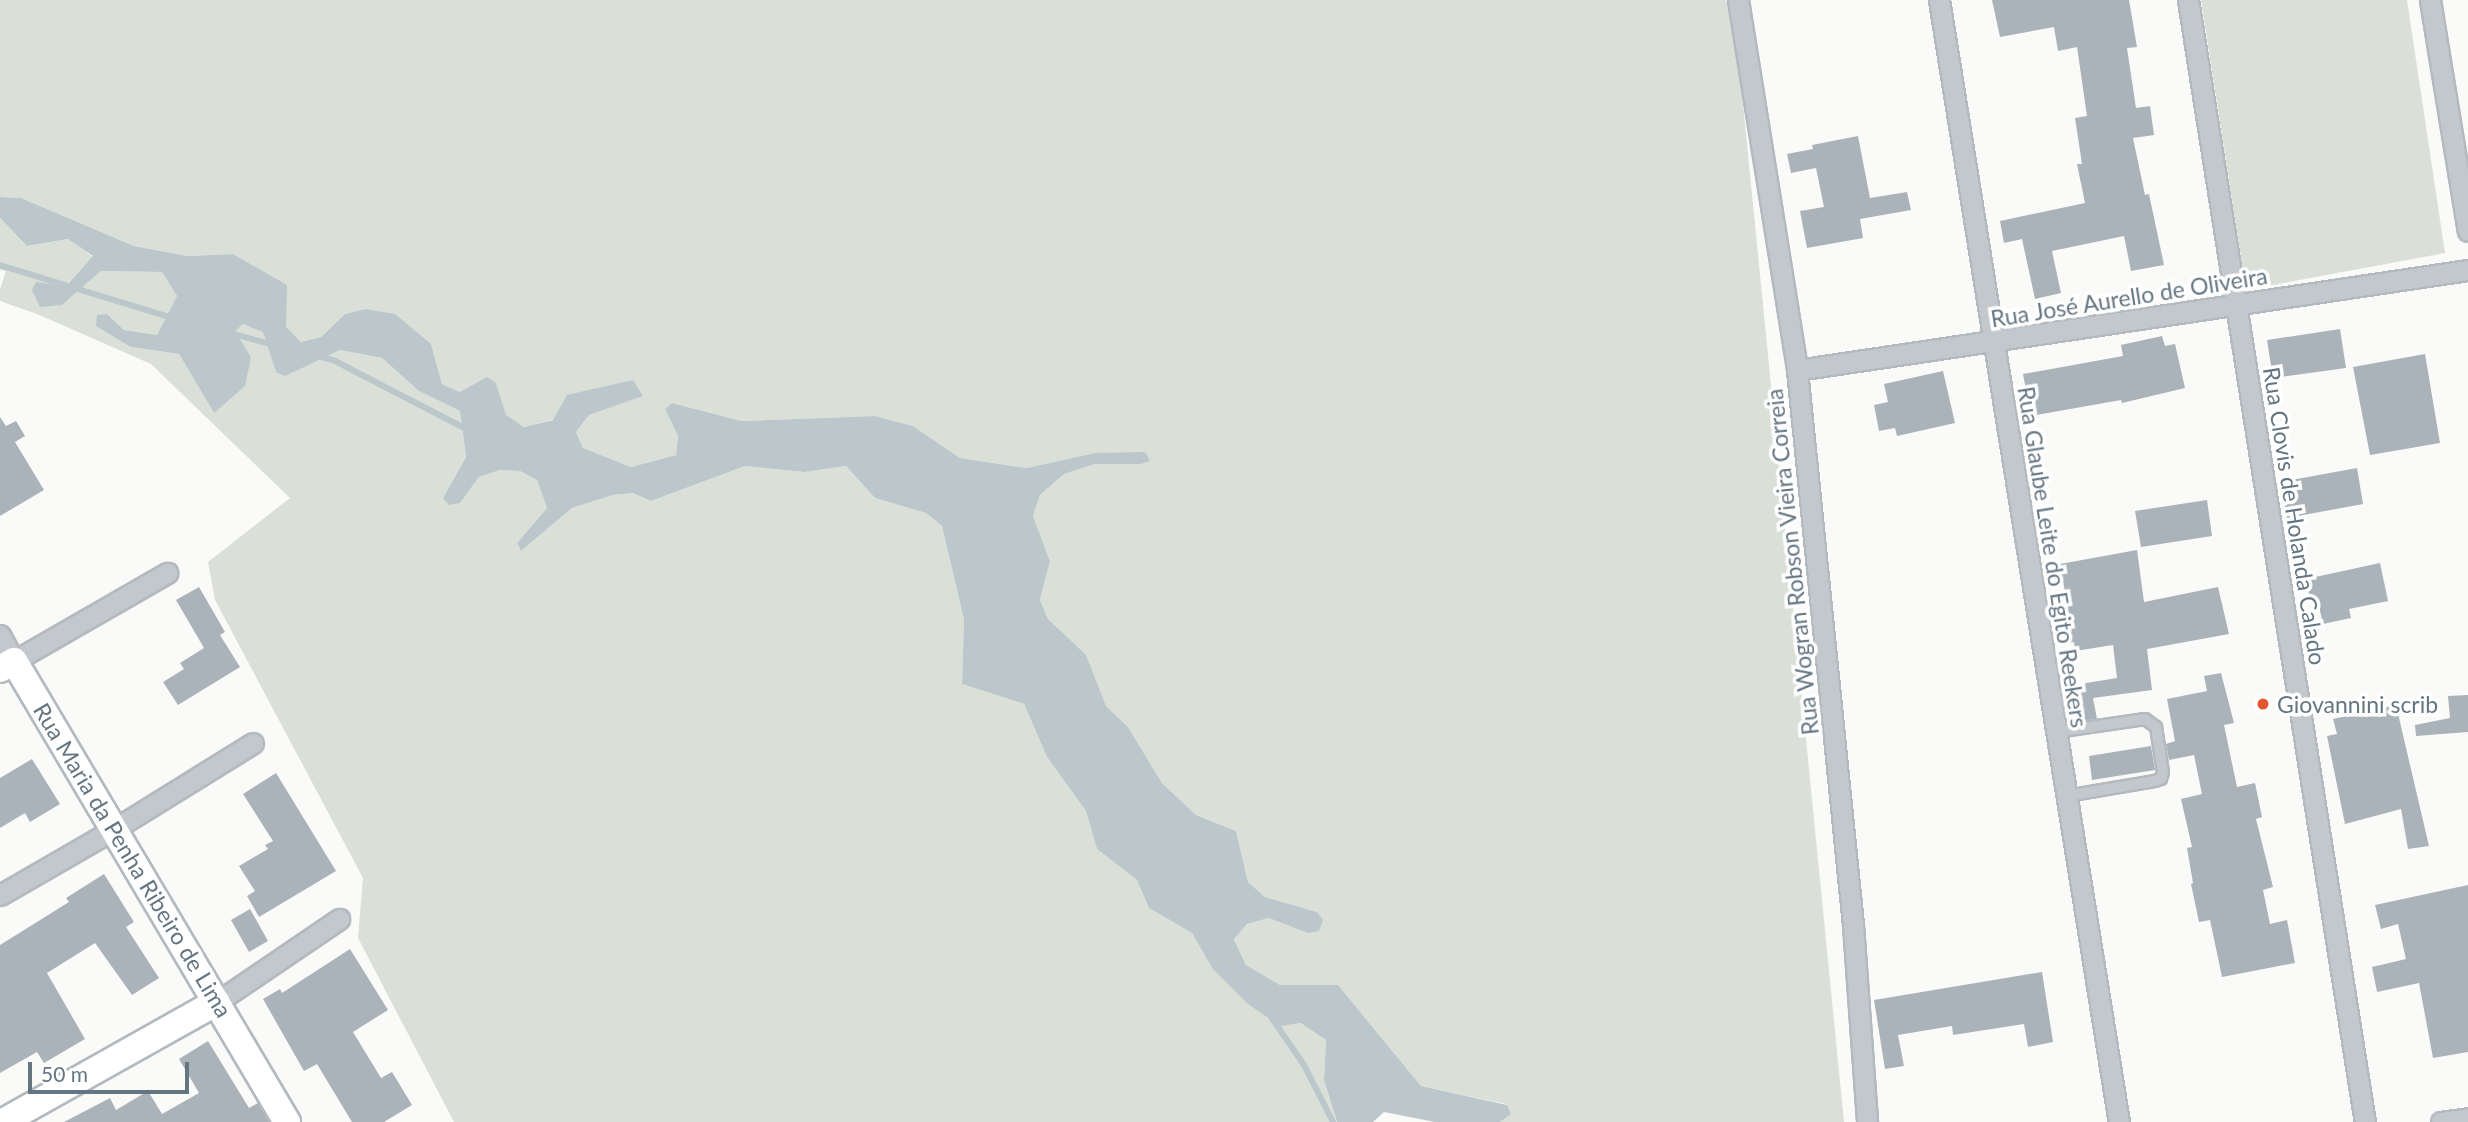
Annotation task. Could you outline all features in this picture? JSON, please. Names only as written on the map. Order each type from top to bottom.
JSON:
[{"type":"street","name":"Rua Wogran Robson Vieira Correia","points":[[1738,0],[1797,370],[1852,912],[1867,1122]]},
{"type":"street","name":"Rua Glaube Leite do Egito Reekers","points":[[1938,0],[2119,1122]]},
{"type":"street","name":"Rua Clovis de Holanda Calado","points":[[2188,0],[2365,1122]]},
{"type":"street","points":[[2430,0],[2468,231]]},
{"type":"street","name":"Rua José Aurello de Oliveira","points":[[1797,370],[2468,270]]},
{"type":"street","points":[[7,665],[167,573]]},
{"type":"street","name":"Rua Maria da Penha Ribeiro de Lima","points":[[0,635],[7,665],[116,828],[287,1122]]},
{"type":"street","points":[[0,895],[116,828],[253,743]]},
{"type":"street","points":[[3,1122],[217,1002],[338,919]]},
{"type":"street","points":[[2441,1122],[2468,1118]]},
{"type":"lane","points":[[2056,732],[2146,719],[2156,727],[2163,772],[2161,779],[2066,796]]},
{"type":"shaded area","points":[[0,0],[1726,0],[1738,53],[1844,1122],[1500,1122],[1511,1114],[1506,1104],[1421,1086],[1338,985],[1280,985],[1246,965],[1234,938],[1247,924],[1269,918],[1309,933],[1317,912],[1265,897],[1248,882],[1236,831],[1196,815],[1162,783],[1128,727],[1106,706],[1085,655],[1048,619],[1040,600],[1050,561],[1033,516],[1040,495],[1064,474],[1095,464],[1140,464],[1095,453],[1028,468],[960,458],[913,426],[875,416],[740,421],[672,403],[665,409],[678,436],[676,455],[631,467],[583,448],[576,432],[589,415],[642,396],[524,427],[506,416],[496,383],[460,392],[442,384],[431,344],[365,309],[345,314],[321,337],[301,342],[286,328],[286,285],[233,254],[187,256],[134,246],[21,198],[0,197]]},
{"type":"shaded area","points":[[2201,0],[2407,0],[2445,253],[2246,290]]},
{"type":"shaded area","points":[[0,197],[21,198],[134,246],[187,256],[233,254],[287,285],[286,327],[301,342],[321,337],[345,314],[365,309],[395,314],[431,344],[442,384],[460,392],[487,377],[496,383],[506,415],[524,427],[553,420],[567,395],[633,380],[643,396],[589,415],[576,432],[583,448],[631,467],[676,455],[678,436],[665,409],[672,403],[741,421],[875,416],[913,426],[960,458],[1027,468],[1095,453],[1145,452],[1150,461],[1140,464],[1095,464],[1064,474],[1040,495],[1033,516],[1050,561],[1040,600],[1048,619],[1086,655],[1106,706],[1128,727],[1162,783],[1196,815],[1236,831],[1248,882],[1265,897],[1317,912],[1323,920],[1319,931],[1308,933],[1269,918],[1247,924],[1234,939],[1246,965],[1280,985],[1338,985],[1421,1086],[1507,1105],[1511,1114],[1500,1122],[1435,1122],[1384,1112],[1373,1122],[1337,1122],[1324,1080],[1326,1040],[1300,1023],[1280,1026],[1248,1004],[1212,968],[1192,933],[1149,908],[1137,880],[1097,849],[1086,811],[1047,757],[1024,704],[962,684],[964,620],[942,526],[926,513],[875,498],[846,466],[804,472],[745,466],[651,501],[633,493],[613,495],[572,508],[521,551],[517,543],[547,508],[537,480],[520,471],[500,470],[479,477],[460,503],[449,505],[443,498],[466,457],[460,411],[419,391],[382,358],[340,350],[285,376],[276,372],[263,332],[243,324],[235,331],[251,357],[245,386],[214,413],[179,354],[131,347],[96,326],[97,315],[107,314],[124,330],[157,335],[177,296],[162,272],[101,271],[62,305],[40,307],[32,290],[36,282],[66,286],[93,256],[68,239],[27,246],[0,218]]},
{"type":"shaded area","points":[[0,218],[27,246],[69,239],[93,257],[65,286],[62,305],[101,271],[162,272],[177,296],[157,335],[124,330],[107,314],[131,347],[179,354],[214,413],[251,357],[234,331],[243,324],[263,331],[276,371],[285,375],[340,350],[382,358],[419,391],[460,411],[466,457],[443,498],[460,503],[479,477],[500,470],[520,471],[537,480],[547,508],[517,543],[521,551],[572,508],[613,495],[633,493],[651,501],[745,466],[804,472],[846,466],[875,498],[926,513],[942,526],[964,620],[962,684],[1024,704],[1047,757],[1086,811],[1097,849],[1137,880],[1149,908],[1192,933],[1212,968],[1326,1040],[1324,1080],[1337,1122],[454,1122],[358,938],[363,878],[215,600],[208,562],[290,498],[151,364],[37,314],[0,301],[0,289],[6,271],[0,270]]},
{"type":"building","points":[[1992,0],[2129,0],[2137,47],[2127,48],[2136,108],[2150,106],[2154,135],[2133,138],[2145,195],[2149,194],[2164,265],[2131,271],[2124,236],[2052,251],[2061,293],[2035,299],[2022,239],[2004,243],[2000,221],[2085,203],[2077,164],[2082,164],[2075,118],[2087,116],[2077,47],[2058,51],[2054,27],[2000,37]]},
{"type":"building","points":[[1858,136],[1870,198],[1907,192],[1911,210],[1860,219],[1863,238],[1807,248],[1800,211],[1824,207],[1816,168],[1791,173],[1787,154],[1813,149],[1812,145]]},
{"type":"building","points":[[2340,329],[2346,368],[2273,378],[2267,340]]},
{"type":"building","points":[[2162,336],[2165,346],[2175,344],[2185,388],[2122,403],[2121,400],[2031,416],[2023,374],[2123,356],[2121,345]]},
{"type":"building","points":[[2425,354],[2440,443],[2370,455],[2353,367]]},
{"type":"building","points":[[1943,371],[1955,423],[1897,436],[1895,428],[1879,431],[1874,405],[1888,402],[1884,384]]},
{"type":"building","points":[[0,417],[6,426],[16,421],[25,436],[15,442],[44,490],[0,516]]},
{"type":"building","points":[[2357,468],[2363,504],[2287,518],[2281,482]]},
{"type":"building","points":[[2207,500],[2212,536],[2141,547],[2135,511]]},
{"type":"building","points":[[2137,550],[2144,602],[2218,587],[2229,634],[2147,649],[2152,690],[2093,698],[2097,719],[2071,722],[2062,687],[2117,678],[2113,645],[2075,651],[2074,642],[2065,643],[2060,610],[2068,609],[2060,564]]},
{"type":"building","points":[[2380,563],[2388,601],[2349,609],[2351,618],[2323,624],[2318,602],[2311,604],[2306,579]]},
{"type":"building","points":[[199,587],[225,632],[220,635],[240,667],[178,705],[163,682],[184,669],[180,663],[204,648],[176,600]]},
{"type":"building","points":[[2221,673],[2234,723],[2224,725],[2237,787],[2255,783],[2262,817],[2256,819],[2273,887],[2263,890],[2270,924],[2287,920],[2295,963],[2222,977],[2210,920],[2199,922],[2191,884],[2187,848],[2192,847],[2181,799],[2202,794],[2194,755],[2169,760],[2166,744],[2175,741],[2167,699],[2207,691],[2204,676]]},
{"type":"building","points":[[2468,695],[2468,732],[2416,736],[2415,725],[2450,718],[2448,696]]},
{"type":"building","points":[[2396,705],[2429,846],[2408,849],[2401,809],[2345,824],[2327,736],[2337,734],[2333,719]]},
{"type":"building","points":[[2151,746],[2155,770],[2092,780],[2089,756]]},
{"type":"building","points":[[32,759],[60,804],[30,822],[25,813],[0,828],[0,778]]},
{"type":"building","points":[[276,773],[336,871],[259,917],[247,896],[255,891],[239,866],[268,849],[265,845],[273,841],[243,794]]},
{"type":"building","points":[[104,874],[134,922],[126,927],[159,978],[132,995],[95,943],[47,973],[85,1039],[44,1063],[37,1052],[0,1073],[0,945],[69,902],[66,898]]},
{"type":"building","points":[[2468,885],[2468,1052],[2433,1058],[2419,983],[2377,992],[2372,967],[2406,959],[2398,924],[2381,929],[2375,905]]},
{"type":"building","points":[[250,909],[268,941],[249,952],[231,920]]},
{"type":"building","points":[[350,949],[388,1010],[353,1032],[381,1078],[392,1072],[412,1105],[384,1122],[352,1122],[317,1064],[304,1071],[263,999],[280,989],[282,993]]},
{"type":"building","points":[[2042,972],[2053,1042],[2028,1047],[2024,1024],[1953,1035],[1952,1026],[1898,1035],[1904,1066],[1885,1069],[1874,1000]]},
{"type":"building","points":[[208,1041],[249,1108],[258,1103],[269,1122],[64,1122],[110,1098],[116,1110],[148,1091],[162,1114],[199,1093],[179,1059]]},
{"type":"waterway","points":[[0,265],[172,318]]},
{"type":"waterway","points":[[230,333],[274,345]]},
{"type":"waterway","points":[[318,356],[335,361],[468,430]]},
{"type":"waterway","points":[[1271,1017],[1304,1065],[1333,1122]]},
{"type":"place","name":"Giovannini scrib","points":[[2263,704]]}]
